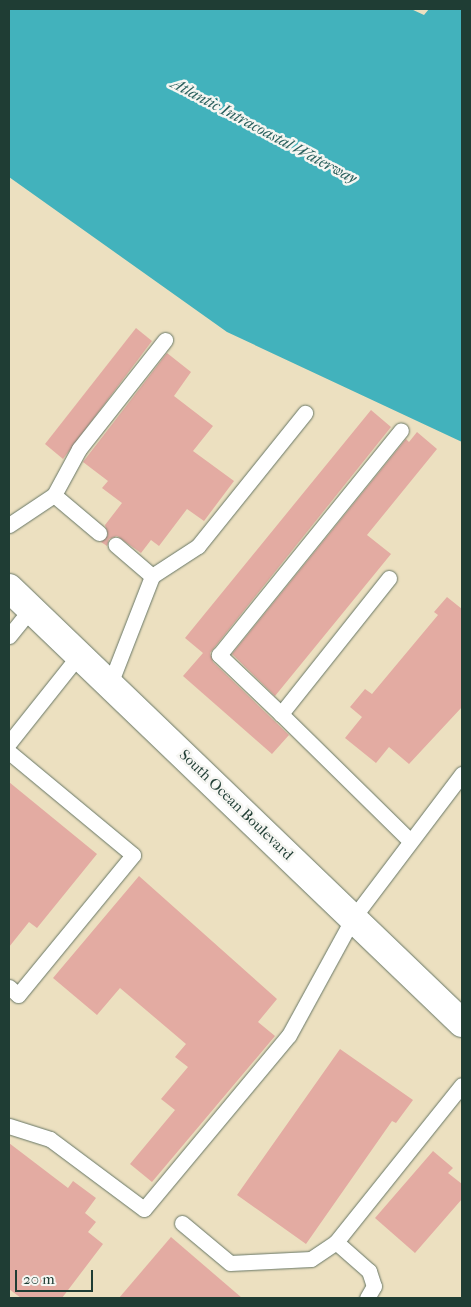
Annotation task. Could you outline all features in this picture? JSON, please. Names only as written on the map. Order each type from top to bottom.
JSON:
[{"type":"main road","name":"South Ocean Boulevard","points":[[9,588],[462,1023]]},
{"type":"lane","points":[[9,525],[54,495],[79,449],[165,340]]},
{"type":"lane","points":[[110,684],[152,576],[198,546],[305,413]]},
{"type":"lane","points":[[401,430],[219,655],[409,840]]},
{"type":"lane","points":[[54,495],[99,533]]},
{"type":"lane","points":[[116,546],[152,576]]},
{"type":"lane","points":[[281,714],[389,578]]},
{"type":"lane","points":[[9,636],[31,609]]},
{"type":"lane","points":[[9,743],[79,655]]},
{"type":"lane","points":[[9,752],[133,855],[18,995],[9,987]]},
{"type":"lane","points":[[9,1126],[50,1139],[144,1208],[289,1034],[353,918],[409,840],[462,774]]},
{"type":"lane","points":[[182,1224],[230,1263],[311,1259],[336,1242],[462,1085]]},
{"type":"lane","points":[[336,1242],[369,1271],[374,1286],[367,1298]]},
{"type":"water","name":"Atlantic Intracoastal Waterway","points":[[9,9],[411,9],[424,15],[429,9],[462,9],[462,442],[227,332],[9,177]]},
{"type":"building","points":[[136,328],[152,341],[63,459],[45,444]]},
{"type":"building","points":[[167,353],[191,372],[174,396],[213,426],[193,451],[234,481],[204,521],[187,509],[159,546],[151,540],[141,553],[117,536],[109,539],[107,546],[101,542],[108,535],[105,525],[122,503],[102,488],[108,481],[83,462]]},
{"type":"building","points":[[371,410],[391,427],[210,653],[213,662],[289,735],[272,754],[183,676],[203,653],[185,638]]},
{"type":"building","points":[[417,432],[437,449],[367,535],[391,554],[275,696],[232,654],[406,439],[409,442]]},
{"type":"building","points":[[447,597],[462,609],[462,707],[409,764],[389,747],[376,763],[345,738],[362,717],[350,707],[365,689],[372,694],[438,615],[434,612]]},
{"type":"building","points":[[9,782],[97,854],[37,928],[29,922],[9,947]]},
{"type":"building","points":[[139,876],[277,999],[258,1022],[275,1036],[152,1182],[130,1164],[175,1110],[161,1099],[188,1067],[175,1057],[186,1044],[120,988],[97,1015],[53,978]]},
{"type":"building","points":[[340,1049],[413,1100],[396,1123],[392,1121],[306,1244],[237,1195]]},
{"type":"building","points":[[9,1143],[68,1188],[73,1181],[96,1198],[85,1213],[96,1222],[88,1232],[103,1244],[62,1298],[21,1298],[9,1289]]},
{"type":"building","points":[[433,1151],[453,1168],[448,1173],[462,1184],[462,1199],[415,1253],[375,1218]]},
{"type":"building","points":[[171,1237],[242,1298],[119,1298]]}]
